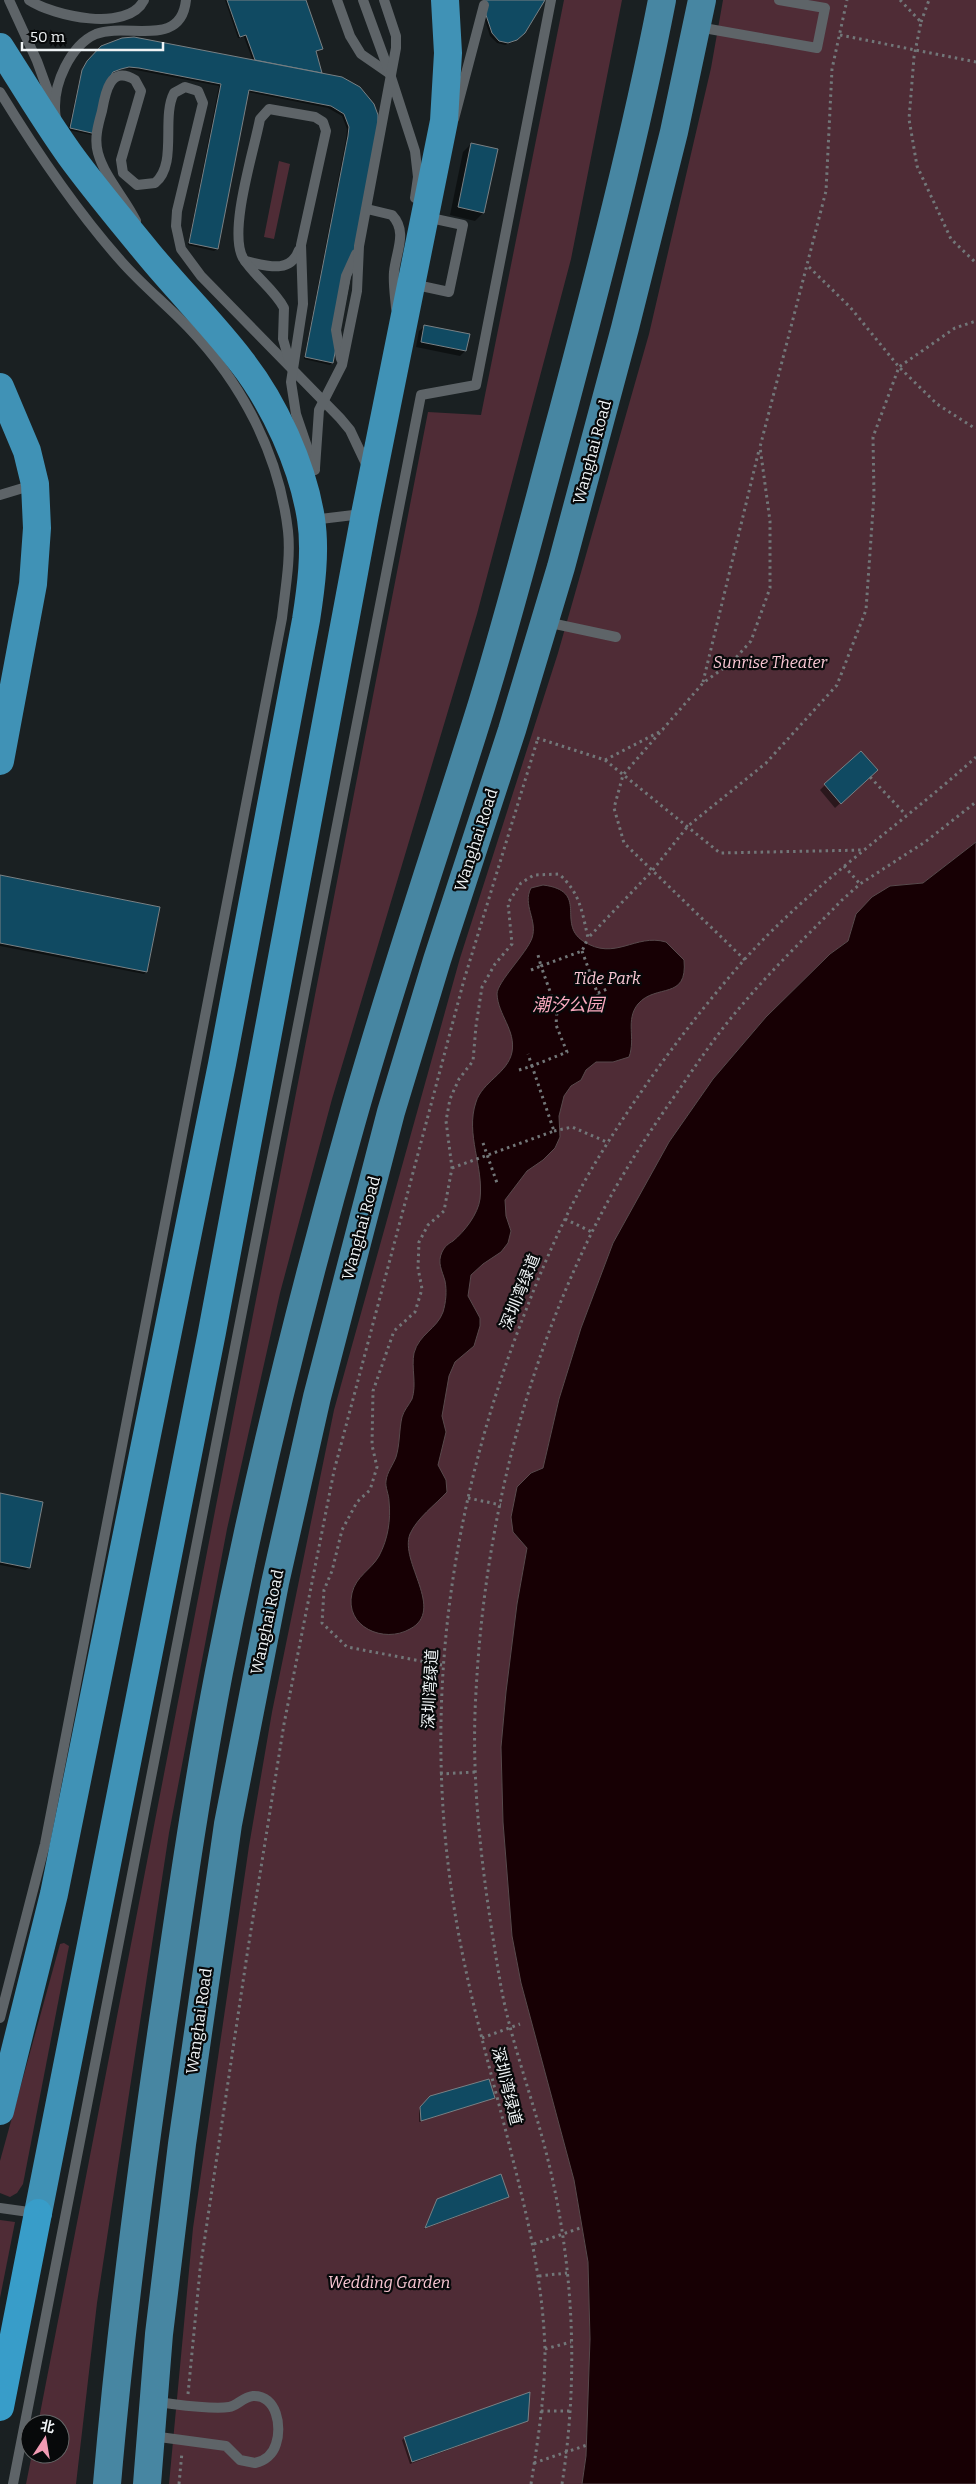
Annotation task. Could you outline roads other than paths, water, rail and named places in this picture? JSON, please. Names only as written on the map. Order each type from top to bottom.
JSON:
[{"type":"highway","points":[[0,2408],[212,1332],[365,514],[411,284],[417,225],[440,143],[447,92],[448,53],[445,0]]},
{"type":"highway","points":[[0,47],[70,155],[149,254],[225,341],[258,386],[284,435],[310,495],[311,587],[223,1055],[54,1894],[4,2082],[0,2112]]},
{"type":"highway","points":[[0,387],[27,451],[35,484],[37,528],[34,584],[0,761]]},
{"type":"main road","points":[[107,2484],[120,2338],[139,2177],[196,1801],[220,1668],[262,1476],[293,1342],[352,1120],[402,950],[479,715],[527,545],[633,137],[662,0]]},
{"type":"main road","name":"Wanghai Road","points":[[146,2484],[182,2144],[228,1824],[269,1611],[317,1397],[391,1112],[437,960],[512,730],[544,622],[625,328],[674,132],[702,0]]},
{"type":"lane","points":[[8,0],[36,61],[54,109],[59,131],[70,155]]},
{"type":"lane","points":[[29,0],[56,13],[82,19],[124,15],[137,9],[144,0]]},
{"type":"lane","points":[[54,109],[56,89],[62,73],[71,56],[82,42],[110,30],[166,30],[180,19],[185,9],[186,0]]},
{"type":"lane","points":[[337,0],[350,36],[361,54],[390,74]]},
{"type":"lane","points":[[363,0],[390,74],[417,164],[417,225],[463,226],[449,292],[411,284]]},
{"type":"lane","points":[[310,495],[317,417],[322,401],[342,365],[336,330],[346,276],[359,246],[368,209],[396,48],[396,36],[384,0]]},
{"type":"lane","points":[[13,2484],[421,395],[476,385],[551,0]]},
{"type":"lane","points":[[697,26],[817,48],[825,8],[779,0]]},
{"type":"lane","points":[[440,143],[457,114],[484,4]]},
{"type":"lane","points":[[149,254],[130,210],[116,188],[97,150],[97,132],[107,88],[112,80],[121,76],[135,80],[141,91],[121,160],[123,173],[137,185],[155,183],[165,171],[170,107],[174,93],[185,87],[195,88],[201,95],[203,107],[196,128],[177,211],[178,238],[187,258],[201,276],[350,430],[373,476]]},
{"type":"lane","points":[[0,92],[43,159],[86,218],[122,262],[190,329],[230,379],[250,410],[267,446],[279,486],[288,532],[287,572],[282,618],[46,1844],[0,2018]]},
{"type":"lane","points":[[245,260],[270,266],[287,265],[293,262],[301,245],[326,131],[325,126],[315,117],[269,109],[260,119],[238,222],[238,240],[245,260],[284,308],[283,339],[292,368]]},
{"type":"lane","points":[[368,209],[392,215],[400,227],[394,281],[400,340]]},
{"type":"lane","points":[[301,245],[303,304],[292,368],[292,396],[310,495]]},
{"type":"lane","points":[[0,495],[35,484]]},
{"type":"lane","points":[[310,495],[365,514]]},
{"type":"lane","points":[[544,622],[616,636]]},
{"type":"lane","points":[[0,2208],[38,2213]]},
{"type":"lane","points":[[151,2436],[226,2446],[240,2460],[255,2464],[269,2456],[276,2445],[279,2431],[274,2408],[258,2397],[244,2398],[229,2407],[187,2406],[154,2402]]},
{"type":"water","points":[[976,842],[976,2484],[582,2484],[586,2456],[590,2339],[588,2262],[574,2180],[521,1983],[512,1936],[503,1822],[501,1747],[517,1604],[527,1548],[513,1532],[511,1517],[517,1487],[531,1473],[543,1468],[559,1399],[581,1328],[613,1243],[669,1142],[713,1079],[766,1017],[830,954],[848,941],[856,914],[872,897],[890,886],[923,883]]},
{"type":"water","name":"潮汐公园","points":[[543,885],[557,888],[565,894],[569,901],[572,926],[575,934],[583,941],[594,947],[605,949],[644,941],[666,942],[684,960],[684,973],[681,981],[676,986],[645,998],[634,1010],[631,1023],[632,1043],[629,1057],[613,1062],[596,1062],[586,1070],[581,1080],[571,1086],[564,1096],[559,1116],[560,1137],[555,1148],[543,1160],[527,1171],[505,1200],[506,1216],[511,1231],[508,1243],[501,1252],[471,1275],[468,1296],[480,1318],[480,1326],[474,1346],[455,1362],[449,1376],[442,1416],[446,1432],[438,1465],[446,1480],[447,1492],[422,1517],[410,1534],[408,1545],[410,1558],[423,1598],[424,1610],[420,1621],[410,1629],[400,1633],[378,1633],[360,1623],[354,1615],[351,1605],[352,1593],[357,1582],[379,1556],[387,1536],[390,1508],[386,1481],[397,1452],[402,1417],[412,1399],[414,1353],[416,1346],[437,1323],[445,1304],[446,1285],[440,1260],[442,1252],[466,1227],[479,1205],[481,1187],[473,1138],[473,1114],[479,1095],[506,1066],[510,1059],[513,1044],[498,1002],[498,989],[532,938],[533,925],[528,900],[529,894],[531,888]]},
{"type":"park label","name":"Sunrise Theater","points":[[770,662]]},
{"type":"park label","name":"Tide Park","points":[[607,978]]},
{"type":"park label","name":"Wedding Garden","points":[[389,2282]]}]
